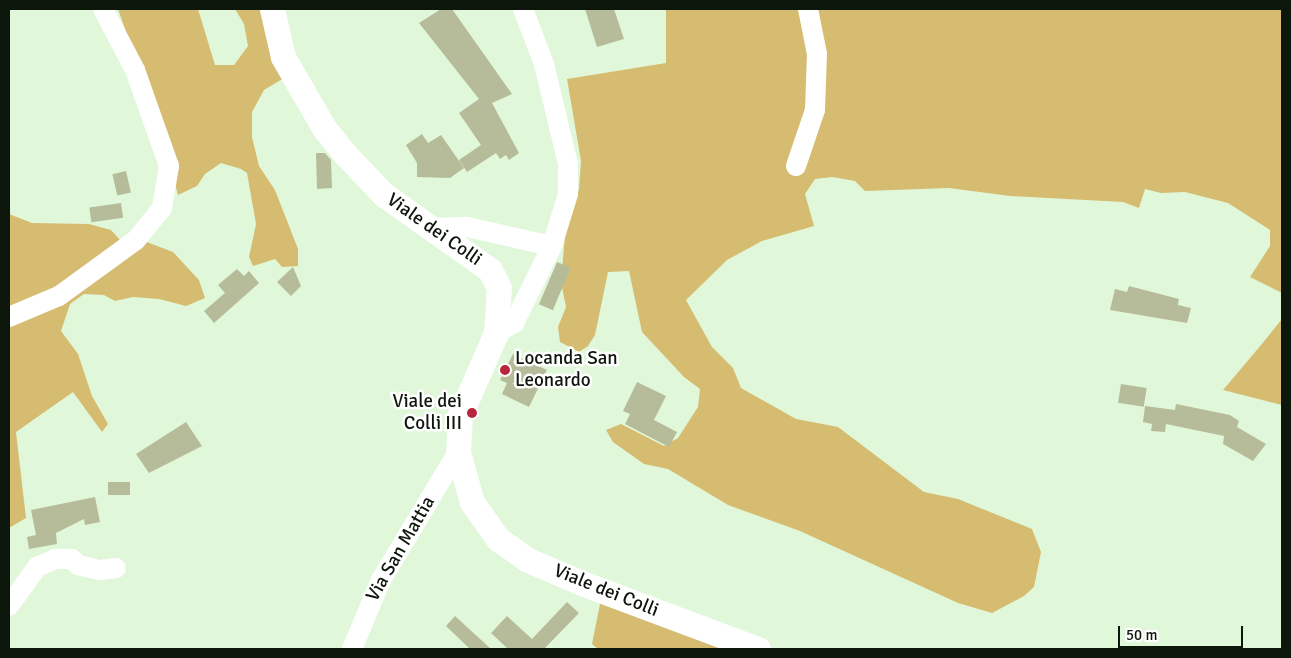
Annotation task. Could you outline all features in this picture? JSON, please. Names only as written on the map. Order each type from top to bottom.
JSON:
[{"type":"street","points":[[9,317],[59,296],[136,240],[162,208],[169,166],[135,70],[103,9]]},
{"type":"street","name":"Viale dei Colli","points":[[272,9],[283,57],[324,128],[383,194],[490,270],[499,288],[496,333],[460,415],[458,452],[472,502],[498,539],[528,560],[758,649]]},
{"type":"street","points":[[496,333],[514,323],[552,246],[568,194],[568,164],[544,64],[523,9]]},
{"type":"street","points":[[796,166],[815,110],[817,54],[808,9]]},
{"type":"street","points":[[432,228],[467,227],[552,246]]},
{"type":"street","name":"Via San Mattia","points":[[352,649],[381,580],[458,452]]},
{"type":"street","points":[[9,606],[38,567],[55,559],[72,560],[78,565],[100,570],[116,568]]},
{"type":"shaded area","points":[[118,9],[198,9],[215,65],[234,65],[248,46],[244,24],[235,9],[262,9],[284,78],[264,90],[252,112],[252,137],[259,166],[275,190],[298,249],[298,266],[282,267],[275,259],[253,266],[249,257],[256,224],[247,173],[241,169],[221,163],[205,174],[197,186],[178,195],[160,128]]},
{"type":"shaded area","points":[[666,9],[1282,9],[1282,293],[1250,277],[1270,246],[1270,230],[1228,203],[1185,192],[1161,193],[1145,189],[1139,208],[1123,202],[1010,196],[949,188],[865,191],[855,181],[832,177],[815,179],[805,194],[814,226],[762,241],[727,260],[686,300],[712,347],[733,368],[741,388],[796,419],[838,427],[924,492],[958,499],[1032,529],[1041,552],[1034,587],[1024,596],[992,613],[958,603],[800,531],[728,505],[668,469],[644,464],[613,442],[606,430],[621,424],[664,446],[678,438],[698,407],[700,389],[684,377],[642,332],[629,271],[608,272],[595,335],[588,346],[579,352],[560,342],[558,327],[566,307],[561,282],[565,235],[579,189],[581,161],[567,79],[666,63]]},
{"type":"shaded area","points":[[9,214],[32,223],[89,224],[111,230],[122,242],[144,241],[173,252],[199,280],[205,298],[186,306],[159,299],[133,297],[115,301],[104,295],[84,294],[70,304],[61,331],[78,354],[92,396],[108,424],[102,432],[73,392],[16,432],[26,518],[9,528]]},
{"type":"shaded area","points":[[1282,319],[1282,405],[1223,390],[1261,345]]},
{"type":"shaded area","points":[[601,599],[739,649],[598,649],[592,644]]},
{"type":"building","points":[[441,9],[452,9],[512,94],[492,103],[519,153],[509,160],[506,155],[500,159],[496,153],[467,172],[459,160],[481,145],[459,113],[479,99],[419,23]]},
{"type":"building","points":[[585,9],[614,9],[624,39],[597,47]]},
{"type":"building","points":[[422,134],[428,143],[441,135],[464,168],[450,178],[417,177],[417,163],[406,145]]},
{"type":"building","points":[[316,153],[325,153],[331,160],[332,188],[317,189]]},
{"type":"building","points":[[126,171],[131,192],[117,196],[112,174]]},
{"type":"building","points":[[121,203],[123,218],[91,222],[89,207]]},
{"type":"building","points":[[557,262],[571,268],[553,310],[539,304]]},
{"type":"building","points":[[293,267],[301,286],[291,296],[277,282]]},
{"type":"building","points":[[237,269],[244,276],[249,271],[259,283],[214,323],[204,311],[225,293],[218,285]]},
{"type":"building","points":[[1129,286],[1179,299],[1178,305],[1191,308],[1187,323],[1110,310],[1115,289],[1127,292]]},
{"type":"building","points":[[513,354],[547,370],[529,407],[502,394],[507,383],[500,380]]},
{"type":"building","points":[[637,382],[666,396],[654,420],[677,432],[669,447],[625,424],[630,414],[623,411]]},
{"type":"building","points":[[1121,384],[1147,388],[1144,407],[1118,403]]},
{"type":"building","points":[[1176,404],[1230,415],[1239,421],[1237,427],[1266,444],[1253,461],[1223,444],[1224,436],[1166,424],[1165,432],[1151,431],[1152,424],[1143,422],[1145,406],[1175,410]]},
{"type":"building","points":[[186,422],[202,446],[149,473],[136,454]]},
{"type":"building","points":[[108,482],[130,482],[130,495],[108,495]]},
{"type":"building","points":[[95,497],[100,522],[85,525],[84,519],[56,533],[57,544],[29,549],[27,537],[36,535],[31,510]]},
{"type":"building","points":[[567,602],[579,613],[544,649],[508,649],[491,633],[507,616],[532,639]]},
{"type":"building","points":[[455,616],[491,649],[470,649],[446,626]]},
{"type":"place","name":"Locanda San Leonardo","points":[[505,370]]},
{"type":"place","name":"Viale dei Colli III","points":[[472,413]]}]
